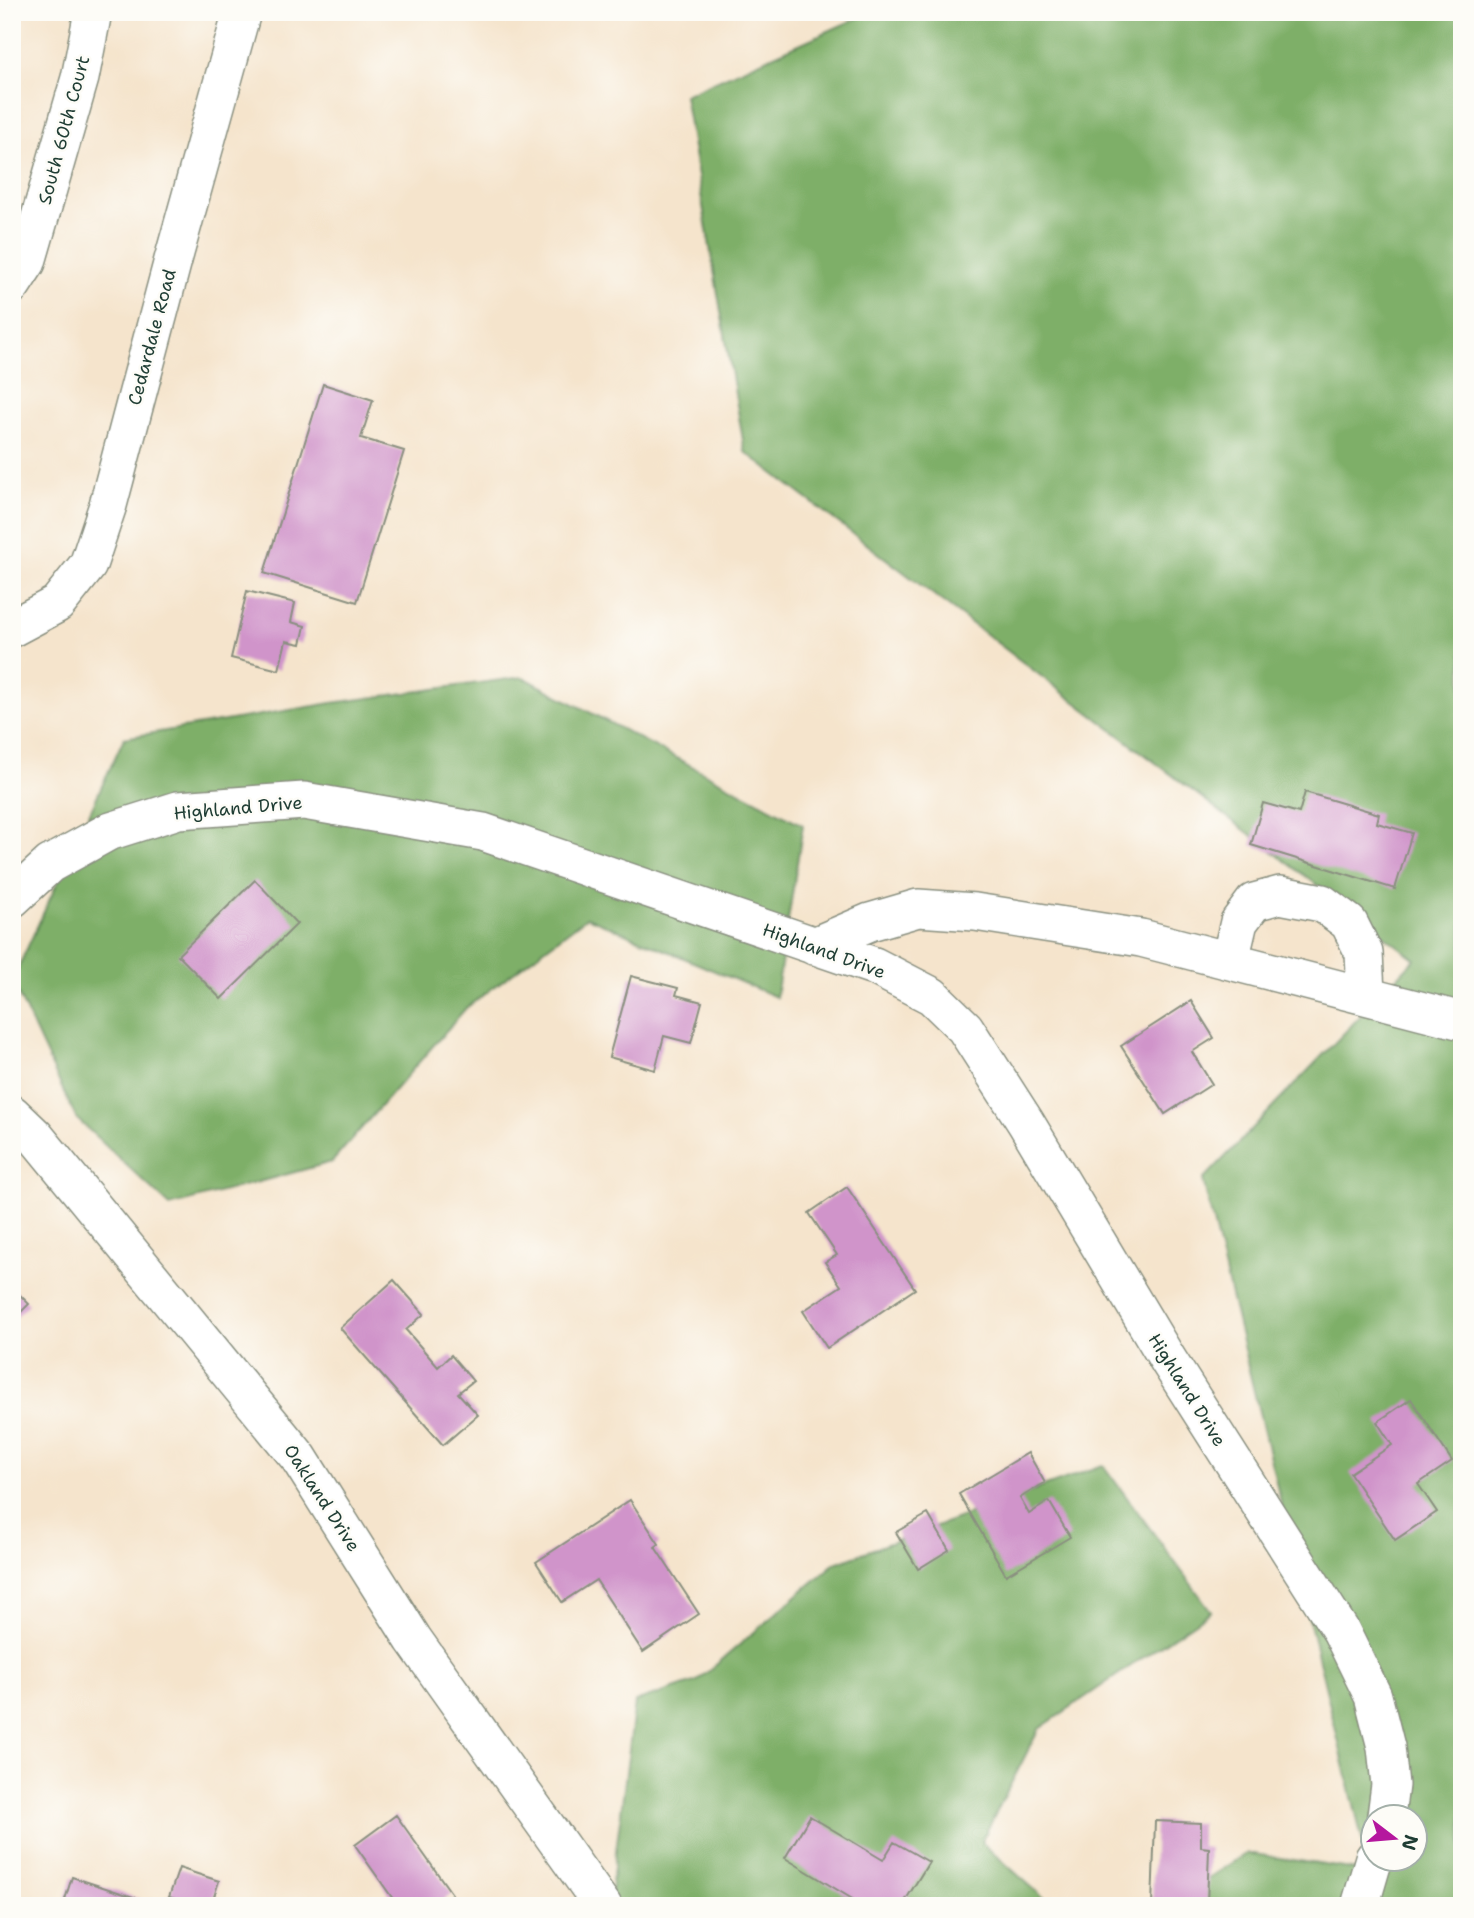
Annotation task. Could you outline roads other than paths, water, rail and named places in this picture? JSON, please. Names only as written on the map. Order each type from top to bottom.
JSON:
[{"type":"street","name":"South 60th Court","points":[[12,285],[27,262],[80,78],[93,12]]},
{"type":"street","name":"Cedardale Road","points":[[12,628],[57,604],[88,565],[108,505],[242,12]]},
{"type":"street","name":"Highland Drive","points":[[12,899],[50,864],[108,832],[178,810],[304,801],[483,832],[874,967],[932,996],[965,1028],[1026,1123],[1168,1360],[1341,1631],[1373,1696],[1386,1747],[1390,1785],[1388,1802]]},
{"type":"street","points":[[1230,960],[1240,922],[1254,902],[1280,895],[1322,903],[1349,923],[1364,953],[1366,995]]},
{"type":"street","points":[[814,946],[870,922],[918,908],[975,912],[1141,938],[1462,1021]]},
{"type":"street","name":"Oakland Drive","points":[[12,1114],[44,1146],[299,1458],[413,1639],[603,1906]]},
{"type":"street","points":[[1360,1906],[1370,1872]]}]
